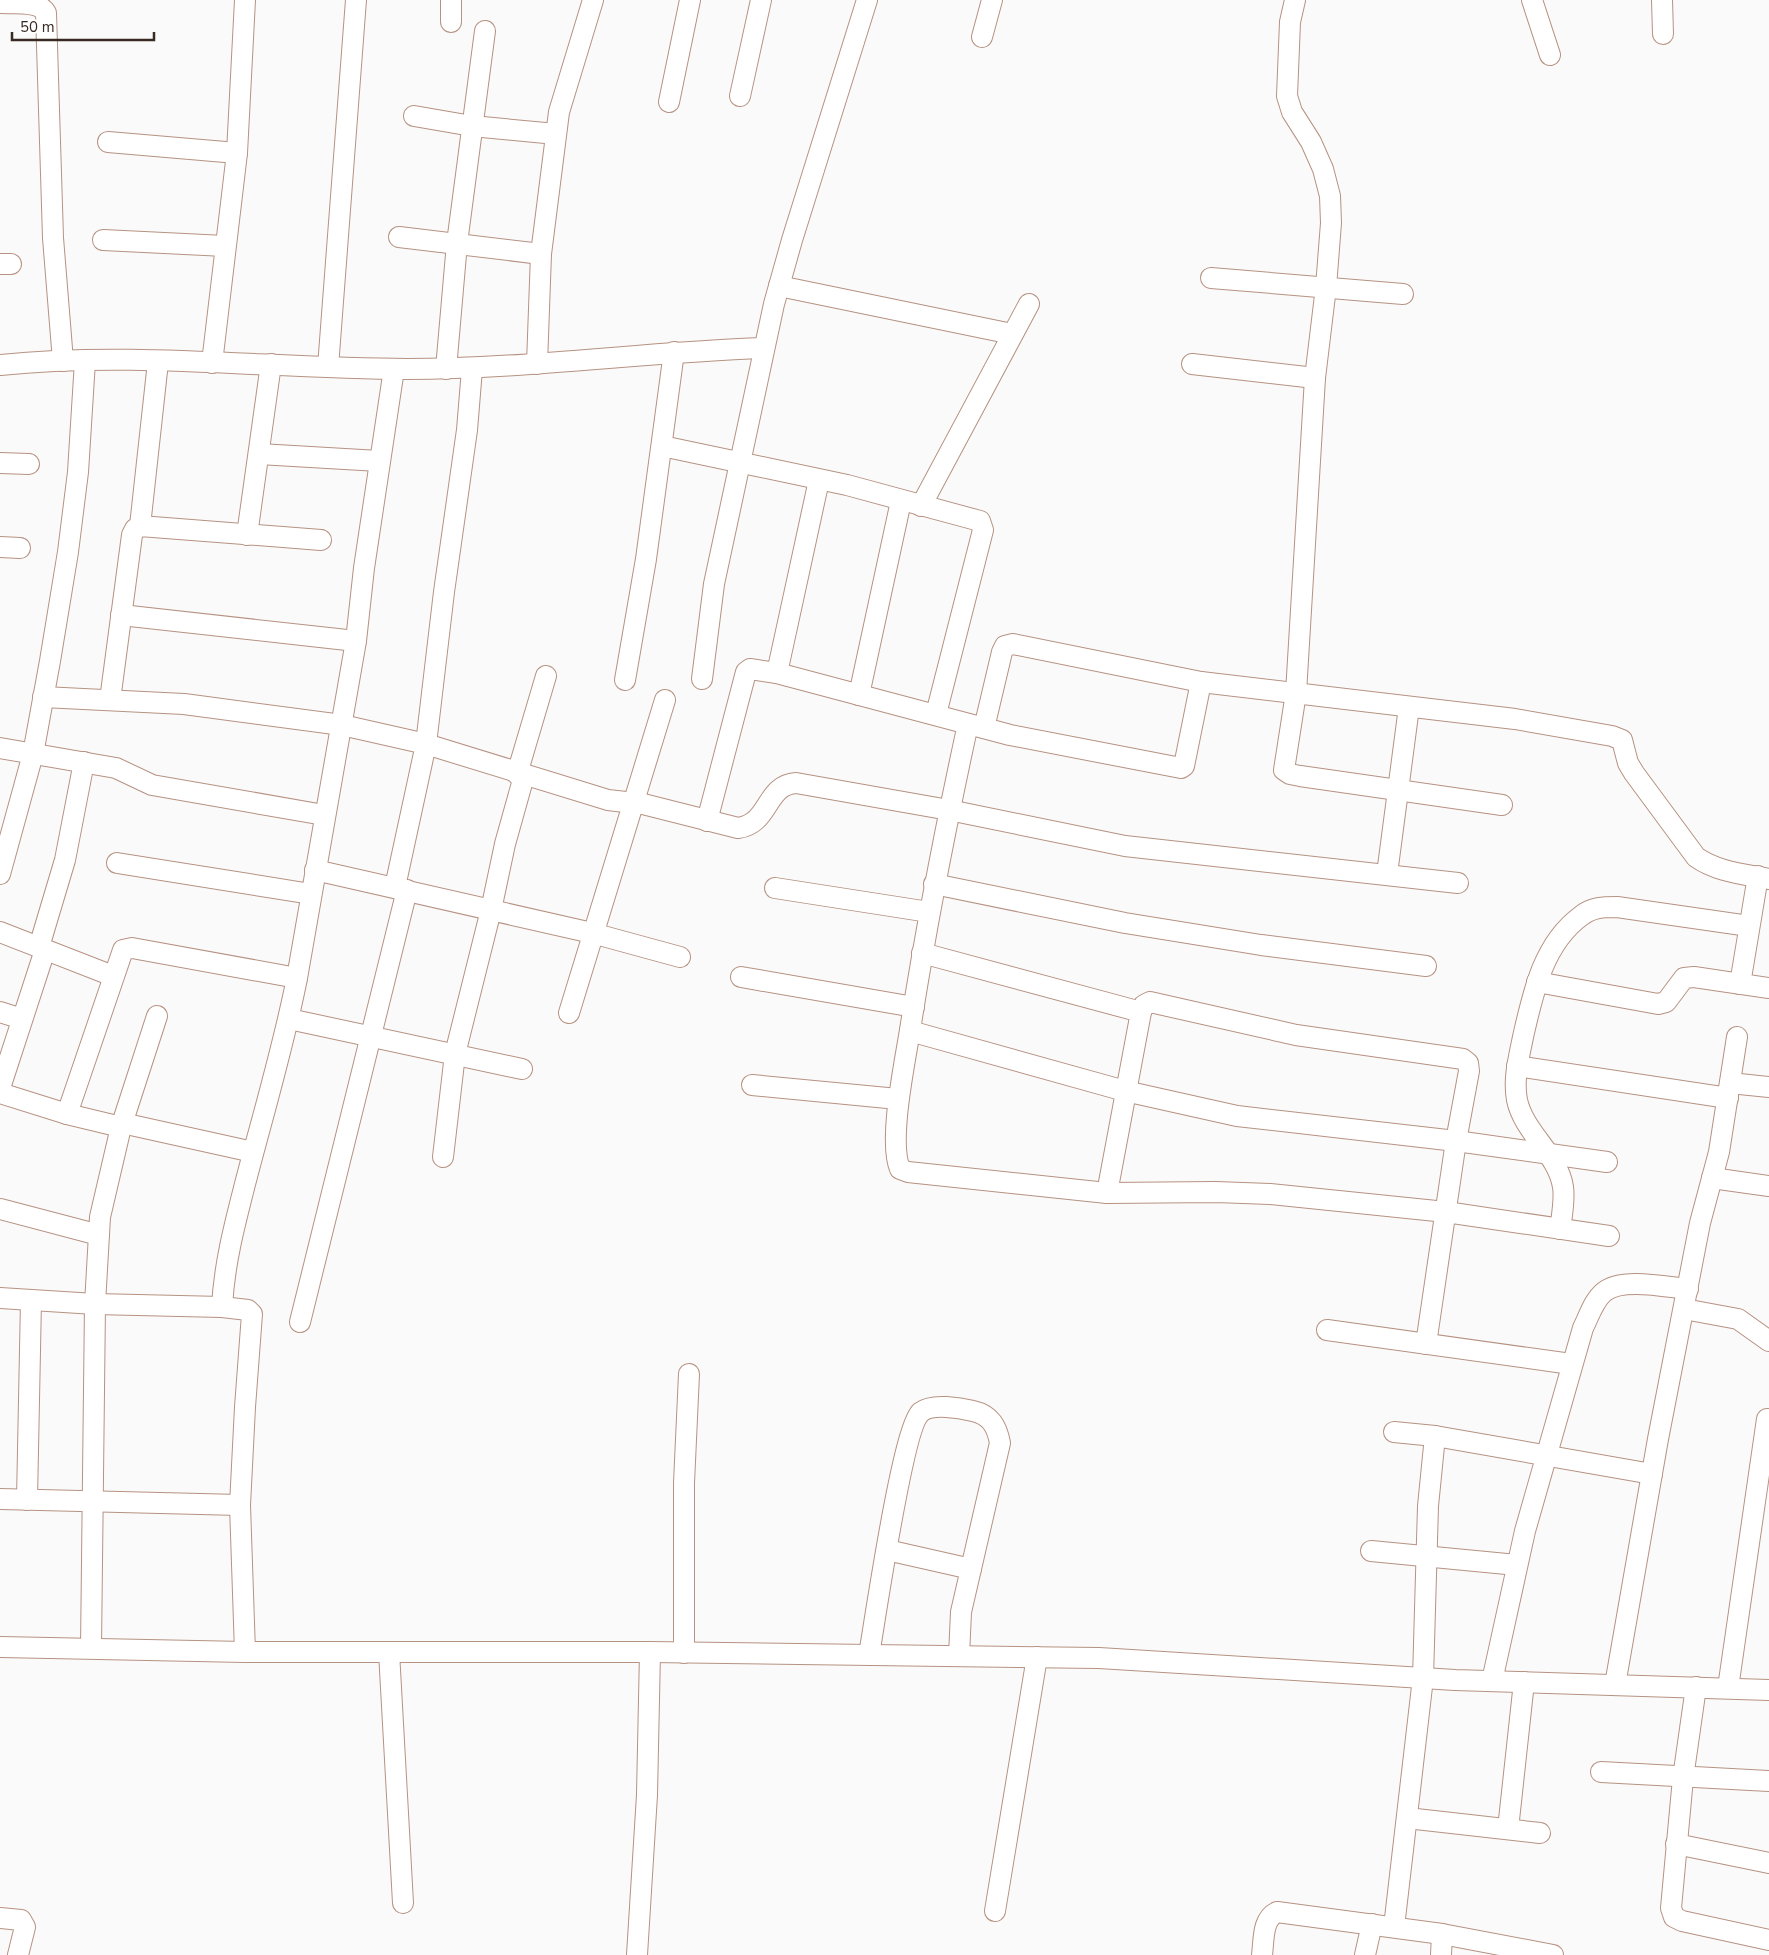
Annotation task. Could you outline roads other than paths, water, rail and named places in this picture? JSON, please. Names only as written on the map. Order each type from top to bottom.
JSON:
[{"type":"street","points":[[212,363],[237,153],[246,0]]},
{"type":"street","points":[[328,367],[356,0]]},
{"type":"street","points":[[451,0],[451,22]]},
{"type":"street","points":[[537,364],[541,254],[556,134],[565,86],[593,0]]},
{"type":"street","points":[[669,102],[690,0]]},
{"type":"street","points":[[740,96],[761,0]]},
{"type":"street","points":[[702,679],[714,584],[763,348],[792,240],[867,0]]},
{"type":"street","points":[[982,37],[992,0]]},
{"type":"street","points":[[1295,0],[1290,22],[1287,96],[1292,112],[1311,142],[1323,169],[1330,196],[1331,223],[1326,287],[1315,378],[1296,693],[1284,770],[1290,774],[1300,776],[1502,805]]},
{"type":"street","points":[[1532,0],[1550,55]]},
{"type":"street","points":[[1662,0],[1663,34]]},
{"type":"street","points":[[0,3],[35,2],[43,7],[46,13],[53,238],[63,361]]},
{"type":"street","points":[[446,369],[457,243],[485,32]]},
{"type":"street","points":[[414,116],[472,126],[556,134]]},
{"type":"street","points":[[108,142],[237,153]]},
{"type":"street","points":[[399,236],[541,254]]},
{"type":"street","points":[[103,240],[225,246]]},
{"type":"street","points":[[1211,278],[1403,294]]},
{"type":"street","points":[[779,286],[1012,334]]},
{"type":"street","points":[[921,506],[1029,304]]},
{"type":"street","points":[[0,365],[85,361],[446,369],[537,364],[674,352],[763,348]]},
{"type":"street","points":[[624,680],[646,559],[674,352]]},
{"type":"street","points":[[0,874],[33,754],[68,552],[78,472],[85,361]]},
{"type":"street","points":[[140,526],[158,362]]},
{"type":"street","points":[[247,534],[271,364]]},
{"type":"street","points":[[1192,364],[1315,378]]},
{"type":"street","points":[[300,1322],[370,1037],[401,888],[426,744],[444,592],[467,430],[472,368]]},
{"type":"street","points":[[222,1307],[224,1277],[229,1249],[289,1019],[297,978],[324,815],[356,641],[379,461],[394,369]]},
{"type":"street","points":[[662,446],[847,486],[901,502],[974,518],[980,521],[983,530],[936,714]]},
{"type":"street","points":[[259,454],[379,461]]},
{"type":"street","points":[[0,463],[29,464]]},
{"type":"street","points":[[777,673],[819,480]]},
{"type":"street","points":[[859,695],[901,502]]},
{"type":"street","points":[[110,700],[120,615],[132,534],[135,528],[140,526],[321,540]]},
{"type":"street","points":[[120,615],[356,641]]},
{"type":"street","points":[[1609,1236],[1446,1212],[1270,1194],[1216,1192],[1107,1193],[908,1172],[900,1169],[896,1150],[898,1099],[934,884],[949,810],[1002,652],[1006,646],[1013,644],[1202,682],[1515,719],[1612,736],[1622,740],[1628,763],[1634,774],[1696,857],[1716,868],[1763,878],[1749,926],[1740,984]]},
{"type":"street","points":[[707,820],[746,672],[750,669],[777,673],[976,726],[1181,768],[1184,766],[1202,682]]},
{"type":"street","points":[[443,1157],[455,1054],[491,910],[520,775],[546,676]]},
{"type":"street","points":[[43,697],[184,704],[342,725],[426,744],[520,775],[608,800],[643,804],[738,828],[748,827],[757,821],[778,789],[784,784],[796,783],[949,810],[1125,846],[1458,883]]},
{"type":"street","points":[[569,1013],[665,700]]},
{"type":"street","points":[[1387,874],[1409,707]]},
{"type":"street","points":[[0,748],[126,771],[152,785],[324,815]]},
{"type":"street","points":[[0,1088],[42,949],[65,860],[84,762]]},
{"type":"street","points":[[117,863],[311,894]]},
{"type":"street","points":[[315,870],[401,888],[592,933],[680,957]]},
{"type":"street","points":[[934,884],[1125,923],[1261,945],[1426,966]]},
{"type":"street","points":[[775,888],[929,912]]},
{"type":"street","points":[[1560,1229],[1563,1187],[1559,1173],[1524,1120],[1517,1102],[1515,1083],[1517,1066],[1537,982],[1555,944],[1581,916],[1598,907],[1617,907],[1749,926]]},
{"type":"street","points":[[0,932],[113,976]]},
{"type":"street","points":[[67,1114],[123,950],[127,948],[297,978]]},
{"type":"street","points":[[922,953],[1140,1012]]},
{"type":"street","points":[[741,977],[914,1007]]},
{"type":"street","points":[[1537,982],[1658,1004],[1666,1002],[1684,978],[1769,988]]},
{"type":"street","points":[[1107,1193],[1140,1012],[1144,1005],[1158,1003],[1296,1035],[1463,1059],[1468,1063],[1469,1071],[1456,1141],[1426,1344]]},
{"type":"street","points":[[0,1012],[22,1019]]},
{"type":"street","points":[[91,1648],[95,1304],[99,1235],[108,1178],[122,1125],[156,1016]]},
{"type":"street","points":[[289,1019],[522,1069]]},
{"type":"street","points":[[910,1031],[1125,1091],[1237,1116],[1456,1141],[1607,1162]]},
{"type":"street","points":[[1615,1685],[1652,1474],[1700,1223],[1719,1152],[1737,1037]]},
{"type":"street","points":[[1517,1066],[1729,1090],[1769,1087]]},
{"type":"street","points":[[752,1085],[898,1099]]},
{"type":"street","points":[[0,1093],[67,1114],[253,1152]]},
{"type":"street","points":[[1712,1178],[1769,1186]]},
{"type":"street","points":[[0,1208],[99,1235]]},
{"type":"street","points":[[1492,1681],[1517,1565],[1571,1364],[1583,1328],[1595,1304],[1605,1291],[1619,1285],[1633,1284],[1688,1288]]},
{"type":"street","points":[[0,1298],[95,1304],[222,1307],[248,1310],[252,1314],[240,1505],[245,1652]]},
{"type":"street","points":[[28,1500],[31,1300]]},
{"type":"street","points":[[1684,1309],[1738,1319],[1769,1341]]},
{"type":"street","points":[[1327,1330],[1571,1364]]},
{"type":"street","points":[[684,1653],[684,1483],[689,1374]]},
{"type":"street","points":[[869,1655],[902,1465],[914,1421],[922,1411],[933,1407],[973,1411],[988,1417],[998,1429],[1000,1443],[961,1612],[959,1656]]},
{"type":"street","points":[[1728,1688],[1767,1419]]},
{"type":"street","points":[[1394,1432],[1435,1436],[1546,1454],[1652,1474]]},
{"type":"street","points":[[1394,1927],[1423,1678],[1428,1506],[1435,1436]]},
{"type":"street","points":[[0,1499],[240,1505]]},
{"type":"street","points":[[887,1550],[971,1569]]},
{"type":"street","points":[[1371,1551],[1517,1565]]},
{"type":"street","points":[[0,1647],[245,1652],[650,1652],[1099,1658],[1423,1678],[1769,1690]]},
{"type":"street","points":[[389,1652],[403,1903]]},
{"type":"street","points":[[637,1955],[647,1795],[650,1652]]},
{"type":"street","points":[[995,1911],[1037,1657]]},
{"type":"street","points":[[1508,1829],[1524,1682]]},
{"type":"street","points":[[1696,1688],[1683,1778],[1671,1908],[1674,1917],[1682,1921],[1769,1940]]},
{"type":"street","points":[[1601,1772],[1769,1782]]},
{"type":"street","points":[[1407,1818],[1540,1833]]},
{"type":"street","points":[[1676,1844],[1769,1863]]},
{"type":"street","points":[[1262,1955],[1266,1923],[1270,1915],[1277,1912],[1442,1934],[1553,1955]]},
{"type":"street","points":[[0,1918],[21,1920],[25,1927],[18,1955]]},
{"type":"street","points":[[1365,1955],[1372,1924]]},
{"type":"street","points":[[1441,1955],[1442,1934]]}]
